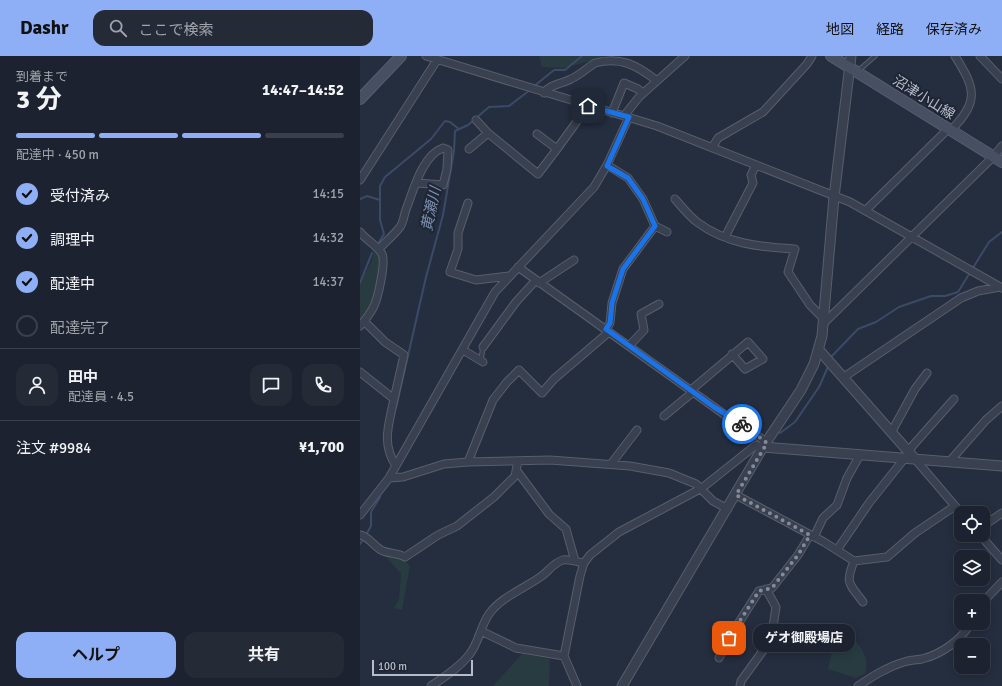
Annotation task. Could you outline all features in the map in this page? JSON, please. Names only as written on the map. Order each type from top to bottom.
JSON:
[{"type":"main road","points":[[360,99],[401,56]]},
{"type":"main road","name":"沼津小山線","points":[[831,56],[998,159]]},
{"type":"street","points":[[426,56],[627,117],[712,148],[850,202],[1001,287]]},
{"type":"street","points":[[360,515],[389,478],[495,292],[594,187],[607,166],[627,117],[643,93],[685,56]]},
{"type":"street","points":[[712,148],[718,138],[763,112],[807,64],[812,56]]},
{"type":"street","points":[[622,686],[765,445],[801,390],[819,350],[824,321],[834,197],[848,66],[851,56]]},
{"type":"street","points":[[866,210],[950,129],[969,107],[972,94],[971,84],[955,56]]},
{"type":"street","points":[[980,56],[1002,79]]},
{"type":"street","points":[[544,93],[548,88],[572,79],[594,64],[608,58],[625,60],[637,65],[656,80]]},
{"type":"street","points":[[360,180],[437,60]]},
{"type":"street","points":[[612,113],[624,83],[638,89],[643,93]]},
{"type":"street","points":[[476,120],[488,133],[538,174],[558,149],[588,106]]},
{"type":"street","points":[[469,149],[488,133]]},
{"type":"street","points":[[537,134],[558,149]]},
{"type":"street","points":[[824,321],[912,237],[998,159],[1002,146]]},
{"type":"street","points":[[379,249],[401,226],[416,184],[426,163],[436,150],[443,148],[448,150],[447,169],[443,186],[416,184]]},
{"type":"street","points":[[607,166],[628,178],[643,199],[655,226],[667,232]]},
{"type":"street","points":[[725,237],[753,183],[751,175],[756,166]]},
{"type":"street","points":[[675,200],[696,221],[709,230],[725,237],[753,246],[795,249],[788,272],[810,305],[824,321]]},
{"type":"street","points":[[468,203],[458,233],[458,249],[450,272],[476,280],[509,276]]},
{"type":"street","points":[[468,462],[493,400],[507,382],[519,370],[542,393],[554,379],[607,331],[610,323],[612,303],[623,269],[655,226]]},
{"type":"street","points":[[360,232],[366,239],[379,249],[383,255],[384,263],[377,299],[362,323],[404,355],[394,399],[387,444],[390,456],[396,466]]},
{"type":"street","points":[[484,347],[516,302],[537,281],[574,260]]},
{"type":"street","points":[[518,267],[692,392],[725,415],[734,418],[765,445]]},
{"type":"street","points":[[844,377],[961,298],[978,291],[1001,287]]},
{"type":"street","points":[[629,346],[644,330],[641,314],[659,304]]},
{"type":"street","points":[[463,350],[482,361]]},
{"type":"street","points":[[819,350],[892,431],[906,455]]},
{"type":"street","points":[[664,416],[732,354]]},
{"type":"street","points":[[360,372],[394,399]]},
{"type":"street","points":[[892,431],[915,389],[927,373]]},
{"type":"street","points":[[837,550],[869,503],[906,455],[954,398]]},
{"type":"street","points":[[950,462],[986,420],[1002,406]]},
{"type":"street","points":[[611,464],[637,430]]},
{"type":"street","points":[[577,686],[564,656],[584,563],[590,555],[619,532],[702,488],[756,445],[860,455],[906,455],[915,459],[1002,466]]},
{"type":"street","points":[[719,658],[729,638],[759,591],[772,588],[812,536],[823,518],[837,505],[847,478],[860,455]]},
{"type":"street","points":[[915,459],[955,506]]},
{"type":"street","points":[[389,478],[403,477],[444,464],[468,462],[550,460],[611,464],[650,468],[669,473],[702,488],[713,501],[728,509]]},
{"type":"street","points":[[360,535],[368,538],[375,546],[384,551],[398,553],[405,557],[438,535],[457,526],[477,511],[506,485],[517,471],[518,461]]},
{"type":"street","points":[[517,471],[549,514],[566,529],[575,561]]},
{"type":"street","points":[[736,495],[837,550],[854,562],[886,557],[915,533],[954,507]]},
{"type":"street","points":[[990,521],[1002,513]]},
{"type":"street","points":[[986,542],[1002,560]]},
{"type":"street","points":[[431,686],[462,663],[469,655],[490,612],[503,601],[544,574],[558,562],[566,560],[584,563]]},
{"type":"street","points":[[854,562],[848,578],[849,584],[863,602]]},
{"type":"street","points":[[990,595],[1002,582]]},
{"type":"street","points":[[740,686],[741,681],[765,648],[772,633],[776,607],[766,589]]},
{"type":"street","points":[[858,686],[880,671],[905,661],[924,659],[939,652],[954,644],[966,630]]},
{"type":"street","points":[[481,631],[516,648],[564,656]]},
{"type":"lane","points":[[858,72],[875,56]]},
{"type":"lane","points":[[482,361],[484,347]]},
{"type":"green space","points":[[539,56],[601,56],[602,58],[563,68],[542,67]]},
{"type":"green space","points":[[374,251],[380,258],[381,266],[375,298],[360,323],[360,282],[371,263]]},
{"type":"green space","points":[[383,553],[403,558],[410,566],[402,610],[394,608],[399,599],[401,574]]},
{"type":"green space","points":[[847,633],[860,646],[865,656],[865,674],[856,678],[828,669],[832,652],[840,649],[846,643]]},
{"type":"green space","points":[[522,654],[550,659],[549,686],[493,686]]},
{"type":"waterway","name":"黄瀬川","points":[[533,87],[554,70],[565,70],[582,56]]},
{"type":"waterway","name":"黄瀬川","points":[[396,408],[426,277],[443,215],[454,151],[455,131],[468,125],[489,107],[509,106],[530,90]]},
{"type":"waterway","points":[[379,242],[384,234],[380,220],[380,186],[385,177],[431,139],[445,121],[450,122],[459,129]]},
{"type":"waterway","points":[[360,199],[367,196],[380,200]]},
{"type":"waterway","points":[[831,357],[858,329],[876,322],[899,307],[931,296],[945,296],[958,292],[989,242],[1002,232]]},
{"type":"waterway","points":[[360,283],[372,253]]},
{"type":"waterway","points":[[780,433],[795,422],[819,387],[828,367]]},
{"type":"waterway","name":"黄瀬川","points":[[366,535],[371,526],[371,512],[380,497]]},
{"type":"waterway","name":"黄瀬川","points":[[360,544],[364,538]]},
{"type":"way so far","points":[[729,638],[759,591],[772,588],[798,555],[810,535],[736,495],[763,447],[767,443],[742,424]]},
{"type":"place","name":"ゲオ御殿場店","points":[[729,638]]},
{"type":"route","points":[[588,106],[629,117],[607,166],[628,178],[643,199],[655,226],[623,269],[612,303],[610,323],[606,329],[725,415],[734,418],[742,424]]}]
